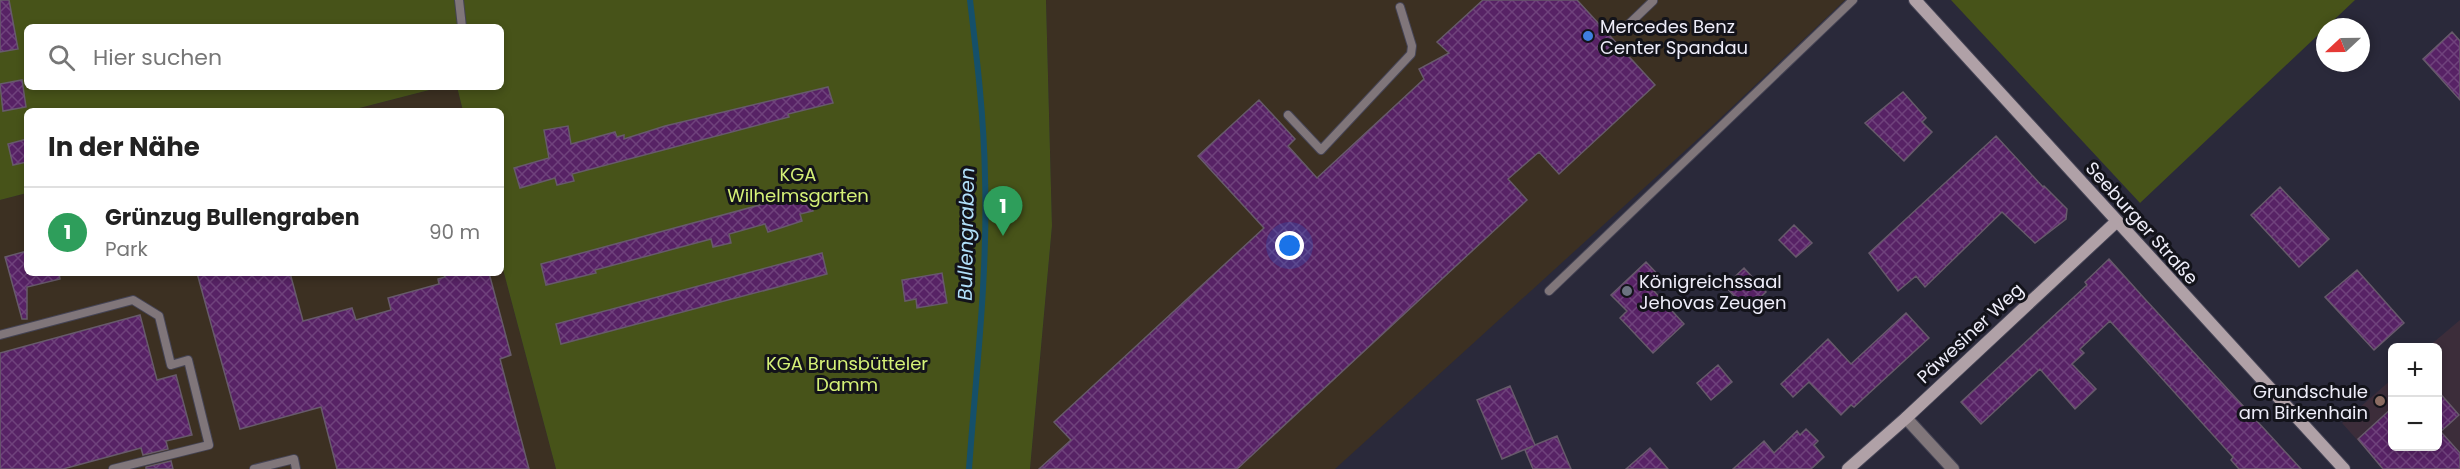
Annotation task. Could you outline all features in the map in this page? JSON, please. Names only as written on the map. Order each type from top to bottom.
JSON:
[{"type":"street","name":"Seeburger Straße","points":[[1916,0],[2116,222],[2344,469]]},
{"type":"street","name":"Päwesiner Weg","points":[[1848,469],[1906,418],[2116,222]]},
{"type":"street","points":[[1906,418],[1953,469]]},
{"type":"lane","points":[[459,0],[462,24]]},
{"type":"lane","points":[[1550,291],[1852,0]]},
{"type":"lane","points":[[1630,23],[1653,2]]},
{"type":"lane","points":[[1288,115],[1321,150],[1411,54],[1412,46],[1400,7]]},
{"type":"lane","points":[[0,335],[133,300],[159,316],[171,365],[188,360],[209,444],[113,469]]},
{"type":"lane","points":[[254,469],[294,459],[296,469]]},
{"type":"shaded area","points":[[1046,0],[1845,0],[1710,128],[1335,469],[1030,469],[1052,226]]},
{"type":"shaded area","points":[[429,90],[458,90],[462,108],[360,108]]},
{"type":"shaded area","points":[[24,194],[24,276],[504,276],[504,273],[556,469],[0,469],[0,200]]},
{"type":"shaded area","name":"Grundschule am Birkenhain","points":[[2460,320],[2460,469],[2383,469],[2342,423],[2388,383],[2388,451],[2442,451],[2442,343],[2433,343]]},
{"type":"green space","points":[[0,0],[1046,0],[1052,226],[1030,469],[556,469],[504,273],[504,108],[462,108],[458,90],[504,90],[504,24],[24,24],[24,90],[429,90],[360,108],[24,108],[24,194],[0,200]]},
{"type":"green space","points":[[1951,0],[2355,0],[2336,18],[2316,18],[2316,37],[2140,203]]},
{"type":"building","points":[[0,0],[9,0],[18,49],[0,52]]},
{"type":"building","points":[[1483,0],[1577,0],[1655,85],[1559,174],[1539,152],[1508,179],[1527,200],[1237,469],[1039,469],[1071,440],[1054,422],[1264,228],[1198,156],[1259,100],[1295,139],[1288,146],[1317,178],[1424,79],[1419,69],[1449,53],[1437,42]]},
{"type":"building","points":[[2452,32],[2460,41],[2460,100],[2423,59]]},
{"type":"building","points":[[22,80],[26,107],[3,111],[0,84]]},
{"type":"building","points":[[828,87],[833,103],[788,114],[789,117],[572,174],[574,181],[557,185],[555,178],[520,188],[514,168],[549,158],[544,130],[568,126],[571,144],[615,132],[617,137],[624,135],[624,139],[665,126]]},
{"type":"building","points":[[1903,92],[1926,118],[1922,122],[1932,132],[1904,161],[1865,123]]},
{"type":"building","points":[[1996,136],[2043,187],[2067,209],[2066,219],[2035,243],[2002,212],[1925,287],[1916,276],[1898,291],[1869,253]]},
{"type":"building","points":[[24,140],[24,163],[13,165],[8,144]]},
{"type":"building","points":[[2280,187],[2329,239],[2299,267],[2251,215]]},
{"type":"building","points":[[808,192],[813,211],[800,214],[802,221],[768,232],[765,224],[729,234],[731,243],[713,247],[711,239],[595,270],[596,273],[546,285],[541,264]]},
{"type":"building","points":[[1794,225],[1812,243],[1796,257],[1779,240]]},
{"type":"building","points":[[24,252],[24,276],[60,276],[60,279],[27,287],[27,319],[22,319],[5,257]]},
{"type":"building","points":[[822,253],[827,274],[561,344],[556,324]]},
{"type":"building","points":[[2109,259],[2301,469],[2239,469],[2231,460],[2233,457],[2110,321],[2080,349],[2084,353],[2072,364],[2096,389],[2075,409],[2040,369],[1981,424],[1961,402],[2087,285],[2085,282]]},
{"type":"building","points":[[1646,262],[1663,280],[1653,290],[1684,324],[1653,353],[1620,318],[1627,311],[1611,295]]},
{"type":"building","points":[[1744,268],[1766,292],[1747,310],[1725,286]]},
{"type":"building","points":[[2357,270],[2404,323],[2374,350],[2325,297]]},
{"type":"building","points":[[942,273],[947,303],[917,308],[916,299],[905,301],[902,280]]},
{"type":"building","points":[[198,276],[291,276],[303,321],[352,308],[356,320],[391,310],[388,298],[439,284],[438,279],[445,276],[490,276],[511,355],[500,359],[529,469],[337,469],[321,407],[240,429]]},
{"type":"building","points":[[1906,313],[1929,338],[1854,407],[1851,405],[1841,415],[1809,382],[1793,397],[1781,384],[1828,339],[1851,364]]},
{"type":"building","points":[[140,315],[157,380],[176,375],[192,435],[166,441],[168,449],[143,455],[141,448],[63,469],[0,469],[0,353]]},
{"type":"building","points":[[1718,365],[1732,382],[1711,400],[1697,383]]},
{"type":"building","points":[[1510,386],[1535,445],[1557,436],[1571,469],[1533,469],[1525,450],[1533,446],[1502,459],[1477,400]]},
{"type":"building","points":[[2442,396],[2459,415],[2442,430]]},
{"type":"building","points":[[2388,412],[2388,451],[2442,451],[2442,433],[2460,453],[2460,469],[2383,469],[2358,439]]},
{"type":"building","points":[[1806,429],[1818,441],[1814,445],[1824,457],[1811,469],[1733,469],[1764,441],[1774,453],[1797,431],[1800,435]]},
{"type":"building","points":[[1650,448],[1668,469],[1626,469]]},
{"type":"building","points":[[171,461],[173,469],[146,469],[146,467]]},
{"type":"waterway","name":"Bullengraben","points":[[969,469],[985,250],[982,111],[970,0]]},
{"type":"place","name":"Mercedes Benz Center Spandau","points":[[1588,36]]},
{"type":"place","name":"Grünzug Bullengraben","points":[[1003,236]]},
{"type":"place","name":"Königreichssaal Jehovas Zeugen","points":[[1627,291]]},
{"type":"place","name":"Grundschule am Birkenhain","points":[[2380,401]]},
{"type":"park label","name":"KGA Wilhelmsgarten","points":[[798,184]]},
{"type":"park label","name":"KGA Brunsbütteler Damm","points":[[847,373]]}]
